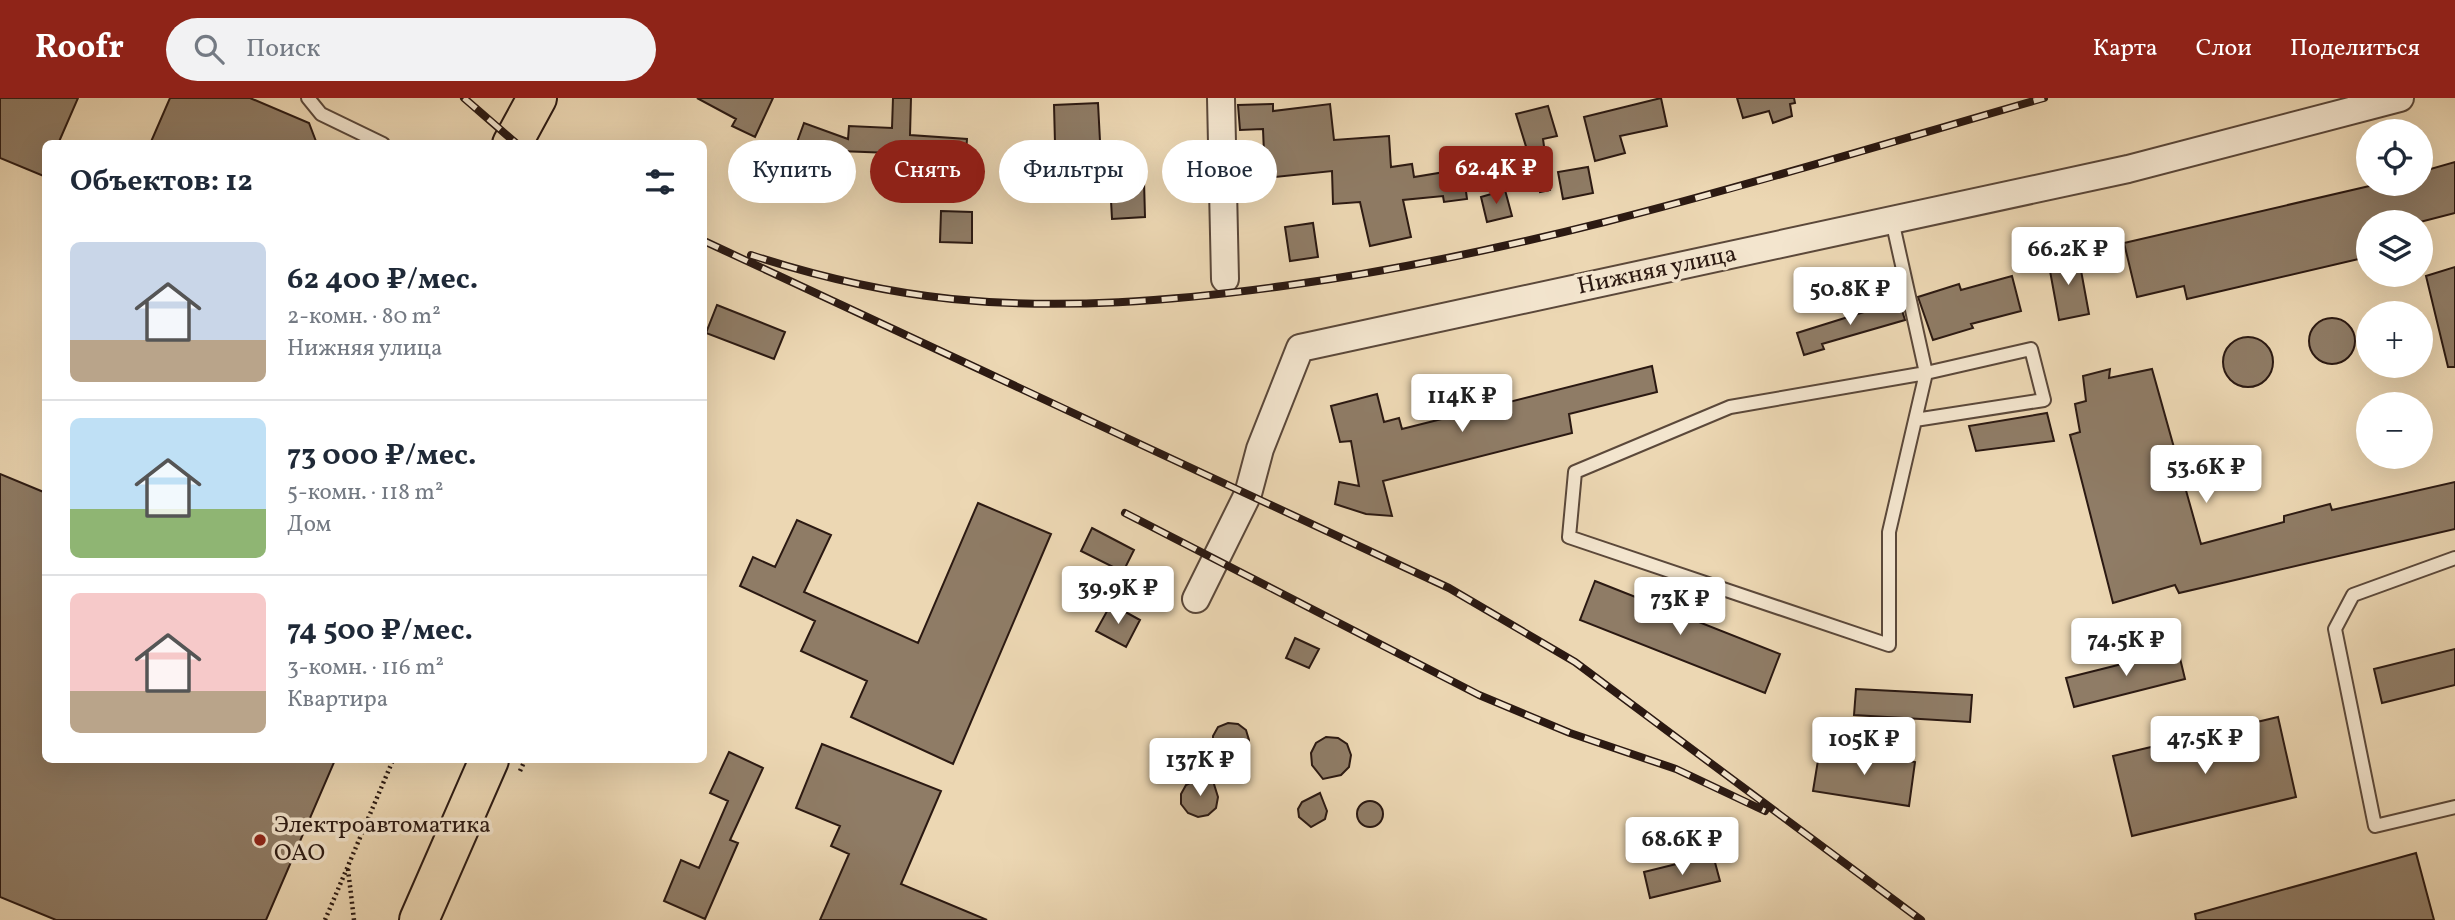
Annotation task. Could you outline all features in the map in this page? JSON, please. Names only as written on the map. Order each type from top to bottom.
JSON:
[{"type":"main road","points":[[514,140],[537,98]]},
{"type":"main road","points":[[419,920],[488,763]]},
{"type":"street","points":[[1221,98],[1225,279]]},
{"type":"street","name":"Нижняя улица","points":[[1196,599],[1248,494],[1261,449],[1300,348],[2128,169],[2400,98]]},
{"type":"lane","points":[[308,98],[321,114],[375,140]]},
{"type":"lane","points":[[1892,220],[1926,373],[1915,420],[1889,532],[1889,645],[1569,537],[1575,472],[1730,407],[1926,373],[2031,349],[2043,400],[1915,420]]},
{"type":"lane","points":[[2455,558],[2353,595],[2335,629],[2375,826],[2455,807]]},
{"type":"path","points":[[325,920],[392,763]]},
{"type":"path","points":[[348,867],[354,920]]},
{"type":"building","points":[[0,98],[78,98],[60,140],[42,140],[42,175],[0,158]]},
{"type":"building","points":[[170,98],[250,98],[309,123],[315,140],[152,140]]},
{"type":"building","points":[[697,98],[773,98],[755,137],[732,126],[736,119]]},
{"type":"building","points":[[893,98],[911,98],[910,135],[967,140],[870,140],[870,152],[856,152],[856,140],[798,140],[804,123],[848,139],[849,126],[892,128]]},
{"type":"building","points":[[1661,98],[1667,126],[1620,136],[1625,153],[1595,161],[1584,117]]},
{"type":"building","points":[[1737,98],[1794,98],[1795,103],[1790,104],[1792,116],[1773,123],[1769,111],[1743,118]]},
{"type":"building","points":[[1098,103],[1100,140],[1055,140],[1054,105]]},
{"type":"building","points":[[1273,104],[1273,111],[1330,104],[1334,140],[1389,136],[1391,167],[1412,164],[1414,177],[1463,169],[1467,199],[1444,202],[1443,196],[1403,200],[1411,237],[1370,246],[1360,202],[1333,204],[1332,171],[1277,177],[1277,140],[1263,140],[1263,129],[1240,130],[1238,105]]},
{"type":"building","points":[[1548,106],[1557,136],[1543,139],[1550,190],[1540,192],[1516,114]]},
{"type":"building","points":[[2455,162],[2455,213],[2433,219],[2433,210],[2356,210],[2356,260],[2187,299],[2184,286],[2137,297],[2124,243],[2356,189],[2356,196],[2433,196],[2433,168]]},
{"type":"building","points":[[1588,167],[1593,193],[1563,199],[1558,172]]},
{"type":"building","points":[[1505,190],[1512,216],[1487,222],[1481,197]]},
{"type":"building","points":[[1111,203],[1145,203],[1145,217],[1112,219]]},
{"type":"building","points":[[941,211],[972,212],[972,243],[940,242]]},
{"type":"building","points":[[1313,223],[1318,257],[1290,261],[1285,227]]},
{"type":"building","points":[[2078,254],[2089,314],[2059,320],[2048,260]]},
{"type":"building","points":[[2455,267],[2455,367],[2448,367],[2429,287],[2433,287],[2433,274]]},
{"type":"building","points":[[2012,276],[2021,311],[1971,324],[1973,328],[1933,340],[1918,297],[1959,284],[1961,290]]},
{"type":"building","points":[[1899,301],[1905,320],[1822,344],[1824,349],[1804,355],[1797,333]]},
{"type":"building","points":[[717,305],[785,332],[774,359],[707,333]]},
{"type":"building","points":[[2332,318],[2348,325],[2355,341],[2348,357],[2332,364],[2316,357],[2309,341],[2316,325]]},
{"type":"building","points":[[2248,337],[2266,344],[2273,362],[2266,380],[2248,387],[2230,380],[2223,362],[2230,344]]},
{"type":"building","points":[[1652,366],[1657,392],[1569,414],[1572,433],[1383,481],[1392,516],[1366,514],[1335,504],[1339,482],[1359,486],[1351,441],[1340,442],[1331,406],[1377,394],[1384,422],[1399,418],[1402,429]]},
{"type":"building","points":[[2110,369],[2109,378],[2152,369],[2201,544],[2284,522],[2284,516],[2330,504],[2332,510],[2455,482],[2455,529],[2179,593],[2175,585],[2113,603],[2070,435],[2080,432],[2075,404],[2086,401],[2083,376]]},
{"type":"building","points":[[2047,413],[2054,441],[1976,451],[1969,426]]},
{"type":"building","points":[[0,474],[42,491],[42,763],[334,763],[266,920],[56,920],[0,897]]},
{"type":"building","points":[[978,503],[1051,534],[953,764],[851,717],[867,681],[801,651],[815,621],[740,586],[753,557],[775,567],[797,520],[831,535],[804,592],[918,643]]},
{"type":"building","points":[[1092,528],[1134,550],[1123,572],[1081,551]]},
{"type":"building","points":[[1595,581],[1780,654],[1765,693],[1580,620]]},
{"type":"building","points":[[1111,604],[1140,620],[1126,647],[1096,631]]},
{"type":"building","points":[[1295,638],[1319,649],[1309,668],[1286,658]]},
{"type":"building","points":[[2455,649],[2455,685],[2382,703],[2374,669]]},
{"type":"building","points":[[2178,650],[2185,679],[2074,707],[2066,678]]},
{"type":"building","points":[[1856,689],[1972,695],[1970,722],[1854,715]]},
{"type":"building","points":[[2278,717],[2296,797],[2132,836],[2113,756]]},
{"type":"building","points":[[1228,723],[1238,724],[1246,730],[1249,740],[1247,750],[1239,757],[1223,760],[1213,746],[1213,736],[1218,727]]},
{"type":"building","points":[[1326,737],[1338,738],[1347,744],[1351,755],[1349,767],[1341,775],[1323,779],[1312,765],[1311,753],[1316,743]]},
{"type":"building","points":[[822,744],[941,791],[901,884],[987,920],[820,920],[849,854],[831,846],[840,826],[796,808]]},
{"type":"building","points":[[1820,748],[1915,762],[1909,806],[1813,791]]},
{"type":"building","points":[[729,752],[763,768],[730,840],[738,843],[705,919],[664,901],[681,860],[699,868],[728,801],[710,793]]},
{"type":"building","points":[[1196,780],[1213,781],[1218,797],[1216,808],[1208,815],[1198,817],[1188,813],[1181,804],[1181,794],[1186,785]]},
{"type":"building","points":[[1320,793],[1327,811],[1325,819],[1311,827],[1299,817],[1298,809],[1302,802]]},
{"type":"building","points":[[1370,801],[1379,805],[1383,814],[1379,823],[1370,827],[1361,823],[1357,814],[1361,805]]},
{"type":"building","points":[[2416,853],[2434,920],[2196,920],[2195,914]]},
{"type":"building","points":[[1713,855],[1720,881],[1650,898],[1644,872]]},
{"type":"railway","points":[[464,98],[512,140]]},
{"type":"railway","points":[[751,255],[876,288],[952,299],[1077,304],[1160,300],[1242,291],[1380,271],[1572,230],[1761,180],[2044,98]]},
{"type":"railway","points":[[707,242],[1449,588],[1575,662],[1921,920]]},
{"type":"railway","points":[[1125,513],[1479,695],[1570,733],[1676,769],[1765,811]]},
{"type":"place","name":"Электроавтоматика ОАО","points":[[260,840]]}]
